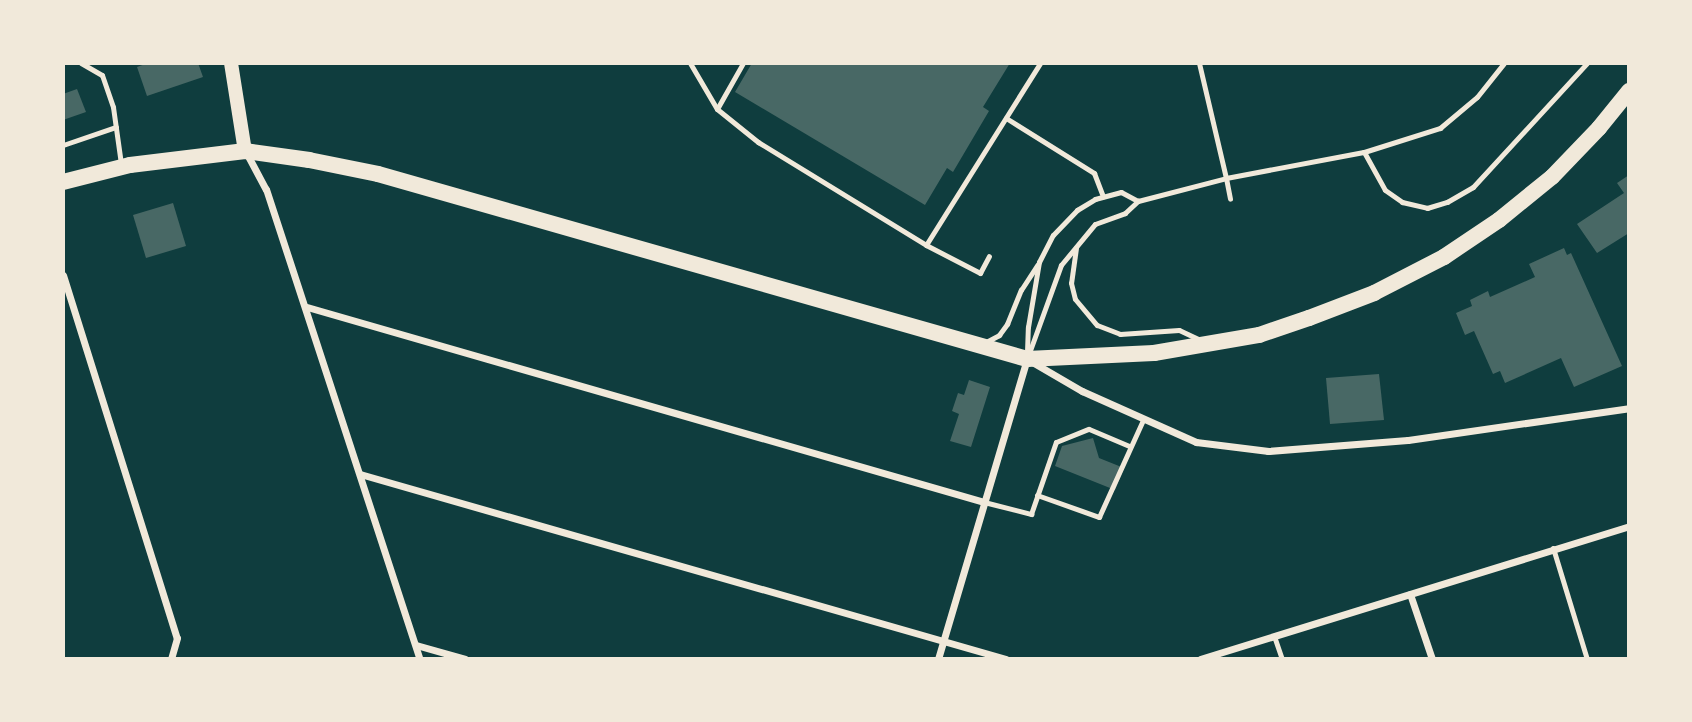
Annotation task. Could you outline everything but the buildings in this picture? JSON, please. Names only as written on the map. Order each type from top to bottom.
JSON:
[{"type":"main road","points":[[231,63],[245,151]]},
{"type":"main road","points":[[63,182],[121,167],[245,151],[378,174],[1027,359],[1154,353],[1213,345],[1310,318],[1374,293],[1444,257],[1499,220],[1552,177],[1600,128],[1629,91]]},
{"type":"street","points":[[245,151],[266,188],[307,307],[420,659]]},
{"type":"street","points":[[63,275],[177,638],[171,659]]},
{"type":"street","points":[[307,307],[984,502]]},
{"type":"street","points":[[937,659],[1027,359],[1082,391],[1196,442],[1268,452],[1408,440],[1629,408]]},
{"type":"street","points":[[360,474],[1006,659]]},
{"type":"street","points":[[1200,659],[1629,526]]},
{"type":"street","points":[[1410,594],[1432,659]]},
{"type":"street","points":[[416,645],[465,659]]},
{"type":"lane","points":[[81,63],[102,75],[116,127],[121,167]]},
{"type":"lane","points":[[690,63],[717,108],[758,142],[926,245],[980,273],[989,256]]},
{"type":"lane","points":[[717,108],[743,63]]},
{"type":"lane","points":[[926,245],[1040,63]]},
{"type":"lane","points":[[1199,63],[1230,199]]},
{"type":"lane","points":[[1027,359],[1061,265],[1095,224],[1125,213],[1138,201],[1226,178],[1364,152],[1440,128],[1477,97],[1504,63]]},
{"type":"lane","points":[[1364,152],[1385,190],[1402,202],[1427,208],[1447,202],[1473,187],[1587,63]]},
{"type":"lane","points":[[1006,118],[1094,173],[1103,196]]},
{"type":"lane","points":[[63,145],[116,127]]},
{"type":"lane","points":[[975,346],[999,335],[1016,308],[1021,290],[1053,235],[1077,210],[1103,196],[1121,192],[1138,201]]},
{"type":"lane","points":[[1077,244],[1071,283],[1075,299],[1097,326],[1120,334],[1179,330],[1213,345]]},
{"type":"lane","points":[[1027,359],[1028,327],[1039,262]]},
{"type":"lane","points":[[1037,495],[1099,517],[1143,420]]},
{"type":"lane","points":[[984,502],[1031,514],[1056,442],[1089,429],[1129,446]]},
{"type":"lane","points":[[1553,548],[1587,659]]},
{"type":"lane","points":[[1274,635],[1282,659]]}]
